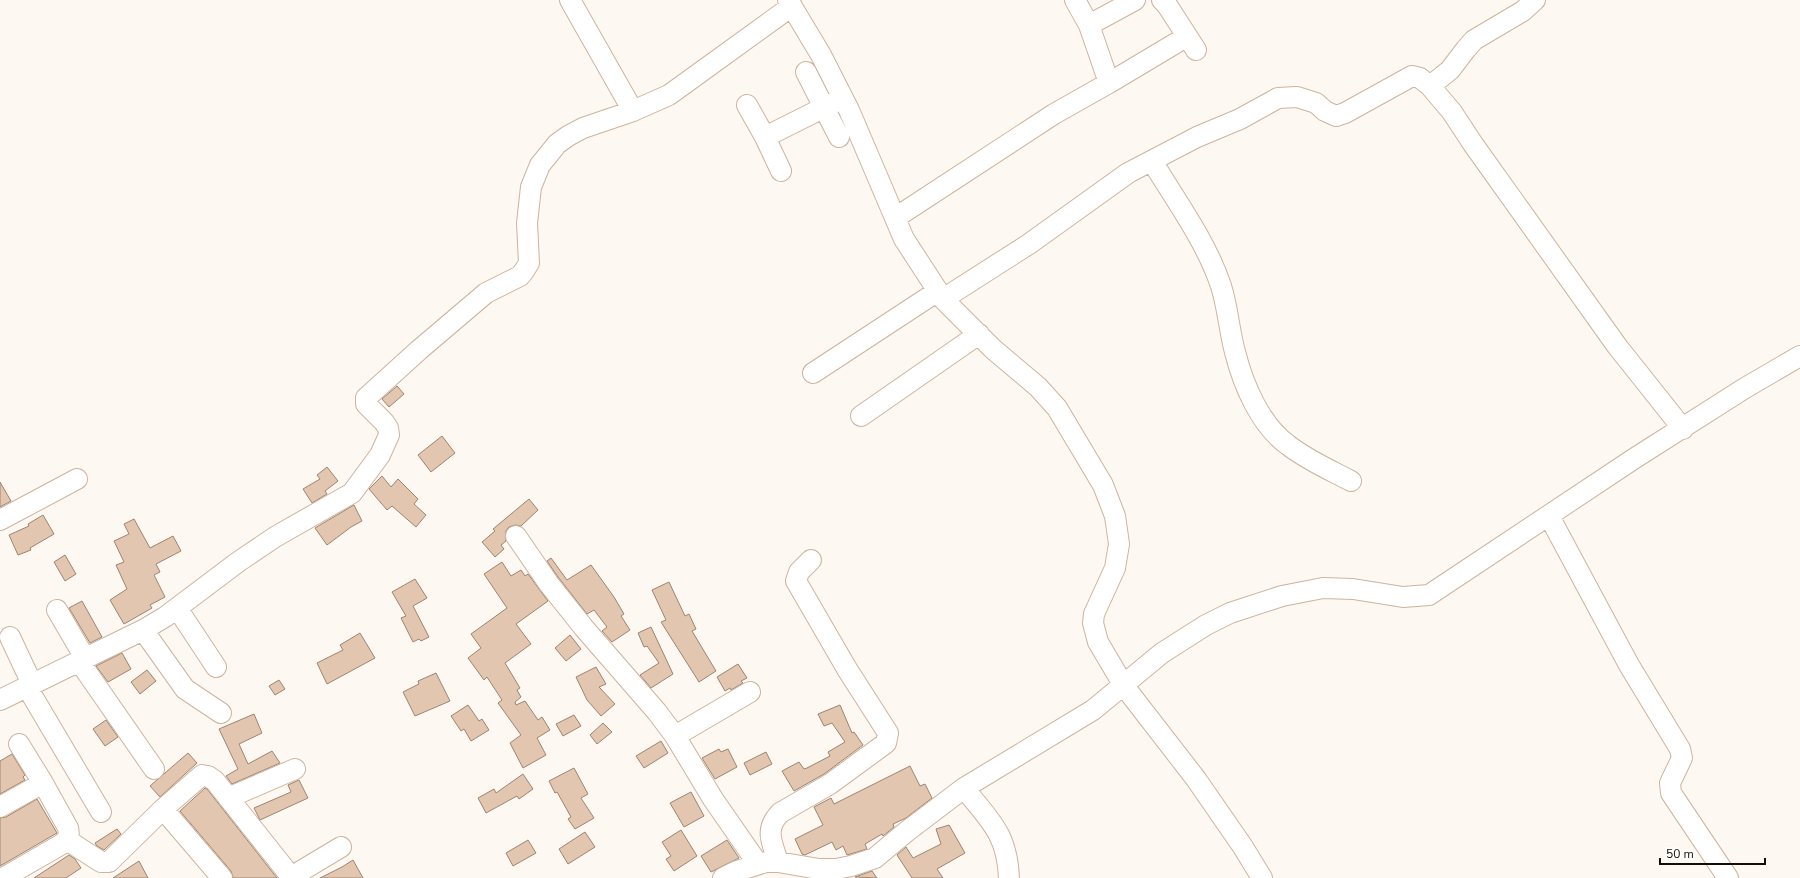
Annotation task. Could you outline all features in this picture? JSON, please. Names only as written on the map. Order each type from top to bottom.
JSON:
[{"type":"street","points":[[570,0],[632,111]]},
{"type":"street","points":[[1076,0],[1089,25],[1109,82]]},
{"type":"street","points":[[1089,25],[1135,0]]},
{"type":"street","points":[[1162,0],[1167,5],[1196,50]]},
{"type":"street","points":[[1430,86],[1450,70],[1474,40],[1524,11],[1535,0]]},
{"type":"street","points":[[0,700],[143,630],[177,608],[256,549],[318,511],[352,493],[380,455],[389,435],[388,428],[384,422],[366,404],[366,398],[419,350],[486,293],[520,276],[529,263],[530,252],[527,223],[531,187],[540,165],[550,152],[568,136],[583,128],[632,111],[678,89],[790,3],[821,56],[843,98],[904,239],[941,295],[979,334],[1038,387],[1057,408],[1072,430],[1103,485],[1115,516],[1118,535],[1118,555],[1115,568],[1097,604],[1093,623],[1098,642],[1124,686],[1196,779],[1243,847],[1262,878]]},
{"type":"street","points":[[895,218],[1054,114],[1176,43]]},
{"type":"street","points":[[806,72],[839,137]]},
{"type":"street","points":[[813,373],[941,295],[1029,244],[1122,177],[1198,137],[1240,118],[1278,98],[1297,97],[1316,103],[1325,111],[1336,116],[1345,114],[1412,76],[1420,78],[1430,86],[1452,112],[1477,150],[1617,346],[1683,428]]},
{"type":"street","points":[[765,137],[843,98]]},
{"type":"street","points":[[747,105],[765,137],[781,171]]},
{"type":"street","points":[[1152,161],[1202,243],[1214,268],[1225,302],[1235,352],[1254,404],[1266,424],[1287,445],[1351,481]]},
{"type":"street","points":[[861,416],[979,334]]},
{"type":"street","points":[[723,878],[737,871],[758,864],[778,862],[825,869],[836,869],[864,862],[883,852],[906,832],[964,788],[1093,710],[1124,686],[1162,653],[1206,625],[1230,613],[1270,599],[1323,588],[1353,589],[1403,597],[1429,595],[1635,458],[1745,388],[1800,356]]},
{"type":"street","points":[[0,520],[77,479]]},
{"type":"street","points":[[1549,516],[1629,665],[1680,749],[1682,758],[1670,783],[1672,793],[1728,878]]},
{"type":"street","points":[[516,536],[584,628],[657,712],[675,736],[713,799],[758,864]]},
{"type":"street","points":[[778,862],[770,834],[771,826],[780,813],[830,784],[886,743],[888,736],[888,732],[847,669],[796,581],[799,572],[811,560]]},
{"type":"street","points":[[177,608],[216,667]]},
{"type":"street","points":[[57,610],[82,660],[154,769]]},
{"type":"street","points":[[143,630],[185,689],[221,713]]},
{"type":"street","points":[[10,637],[30,685],[101,812]]},
{"type":"street","points":[[675,736],[750,692]]},
{"type":"street","points":[[3,878],[67,840],[69,834],[68,828],[43,783],[18,744]]},
{"type":"street","points":[[228,798],[295,769]]},
{"type":"street","points":[[67,840],[101,862],[109,862],[163,809],[202,775],[211,777],[291,877],[341,847]]},
{"type":"street","points":[[0,806],[43,783]]},
{"type":"street","points":[[964,788],[1000,835],[1007,853],[1009,878]]},
{"type":"street","points":[[163,809],[222,878]]},
{"type":"building","points":[[397,386],[404,394],[389,407],[382,399]]},
{"type":"building","points":[[442,436],[455,453],[431,472],[418,455]]},
{"type":"building","points":[[327,467],[338,481],[325,491],[327,494],[312,503],[303,489],[320,479],[317,475]]},
{"type":"building","points":[[382,476],[391,487],[398,479],[418,499],[414,504],[426,515],[416,527],[392,506],[387,510],[369,489]]},
{"type":"building","points":[[0,482],[11,501],[0,507]]},
{"type":"building","points":[[529,499],[538,510],[521,526],[515,525],[509,527],[506,531],[506,541],[501,545],[504,549],[495,557],[482,542],[495,531],[493,529]]},
{"type":"building","points":[[354,505],[362,521],[351,527],[327,545],[315,528]]},
{"type":"building","points":[[43,515],[54,534],[30,548],[31,550],[18,555],[9,535],[29,526],[28,524]]},
{"type":"building","points":[[134,519],[150,548],[173,536],[181,551],[156,564],[160,572],[154,575],[165,597],[150,605],[152,608],[124,624],[110,600],[127,589],[116,565],[124,562],[114,541],[129,534],[124,524]]},
{"type":"building","points":[[65,555],[76,574],[65,581],[54,562]]},
{"type":"building","points":[[551,558],[567,580],[591,565],[614,597],[624,614],[621,616],[630,630],[612,642],[602,631],[607,627],[594,610],[587,614],[558,577],[547,561]]},
{"type":"building","points":[[502,562],[511,576],[521,570],[525,576],[528,574],[548,601],[516,624],[531,644],[505,663],[520,688],[517,690],[521,697],[515,702],[516,705],[525,701],[538,720],[542,717],[550,730],[537,738],[546,755],[523,768],[510,743],[521,735],[498,703],[502,700],[487,677],[484,680],[468,658],[481,648],[471,634],[507,608],[484,574]]},
{"type":"building","points":[[415,579],[427,598],[413,606],[429,637],[421,641],[419,639],[413,642],[401,618],[406,616],[392,592]]},
{"type":"building","points":[[669,582],[685,616],[689,614],[696,629],[692,631],[716,671],[699,682],[661,622],[666,620],[652,590]]},
{"type":"building","points":[[82,601],[102,637],[90,643],[69,608]]},
{"type":"building","points":[[651,627],[673,674],[651,688],[640,675],[659,663],[647,646],[644,647],[638,633]]},
{"type":"building","points":[[360,633],[375,658],[327,684],[317,663],[343,650],[340,645]]},
{"type":"building","points":[[570,635],[581,649],[566,661],[555,648]]},
{"type":"building","points":[[122,653],[131,669],[108,682],[96,666]]},
{"type":"building","points":[[738,664],[747,678],[741,681],[743,683],[731,690],[730,688],[725,691],[717,677]]},
{"type":"building","points":[[596,667],[606,684],[599,687],[615,704],[601,716],[587,700],[576,677]]},
{"type":"building","points":[[147,670],[156,681],[140,694],[131,682]]},
{"type":"building","points":[[436,673],[450,701],[415,716],[403,692],[419,684],[418,681]]},
{"type":"building","points":[[279,680],[285,689],[275,695],[269,686]]},
{"type":"building","points":[[468,705],[479,721],[482,719],[489,730],[471,741],[464,729],[461,731],[451,716]]},
{"type":"building","points":[[840,705],[852,733],[854,732],[863,745],[824,774],[794,791],[782,771],[799,762],[804,769],[807,768],[830,756],[828,752],[845,742],[832,723],[824,726],[818,714]]},
{"type":"building","points":[[254,714],[262,733],[239,744],[248,764],[272,751],[280,763],[232,784],[226,776],[238,769],[219,729]]},
{"type":"building","points":[[574,715],[581,726],[563,736],[556,724]]},
{"type":"building","points":[[106,720],[118,737],[105,746],[93,729]]},
{"type":"building","points":[[603,723],[612,732],[597,744],[590,735]]},
{"type":"building","points":[[661,741],[668,753],[644,768],[636,756]]},
{"type":"building","points":[[719,749],[721,752],[728,749],[737,767],[715,779],[702,758]]},
{"type":"building","points":[[766,752],[772,764],[750,775],[744,763]]},
{"type":"building","points":[[188,753],[197,763],[160,797],[150,786]]},
{"type":"building","points":[[12,754],[25,775],[23,777],[25,780],[0,794],[0,761]]},
{"type":"building","points":[[910,766],[920,786],[925,784],[932,798],[906,818],[893,824],[894,827],[883,836],[882,834],[865,844],[867,849],[847,855],[843,846],[836,850],[832,842],[805,855],[802,854],[795,839],[823,825],[814,807],[831,798],[834,804]]},
{"type":"building","points":[[574,768],[588,794],[581,798],[594,818],[575,829],[568,819],[571,817],[549,781]]},
{"type":"building","points":[[523,774],[533,789],[519,799],[517,796],[486,813],[478,798],[494,789],[496,793]]},
{"type":"building","points":[[299,780],[308,798],[260,820],[254,808],[291,792],[288,785]]},
{"type":"building","points":[[205,788],[277,878],[233,878],[231,871],[180,811]]},
{"type":"building","points":[[691,792],[704,816],[684,827],[670,803]]},
{"type":"building","points":[[37,799],[57,833],[0,866],[0,818],[6,817]]},
{"type":"building","points":[[949,825],[965,853],[937,869],[943,878],[912,878],[897,855],[906,847],[913,858],[941,844],[936,829]]},
{"type":"building","points":[[117,829],[121,834],[104,850],[97,846],[95,843]]},
{"type":"building","points":[[681,830],[697,856],[674,871],[666,859],[671,856],[662,842]]},
{"type":"building","points":[[585,832],[595,847],[568,864],[559,849]]},
{"type":"building","points":[[528,840],[536,853],[513,866],[506,853]]},
{"type":"building","points":[[727,840],[739,858],[711,872],[701,856]]},
{"type":"building","points":[[69,855],[75,859],[81,868],[66,878],[34,878]]},
{"type":"building","points":[[353,860],[363,878],[320,878],[342,867]]},
{"type":"building","points":[[139,861],[148,878],[113,878]]},
{"type":"building","points":[[872,871],[877,878],[855,877]]}]
